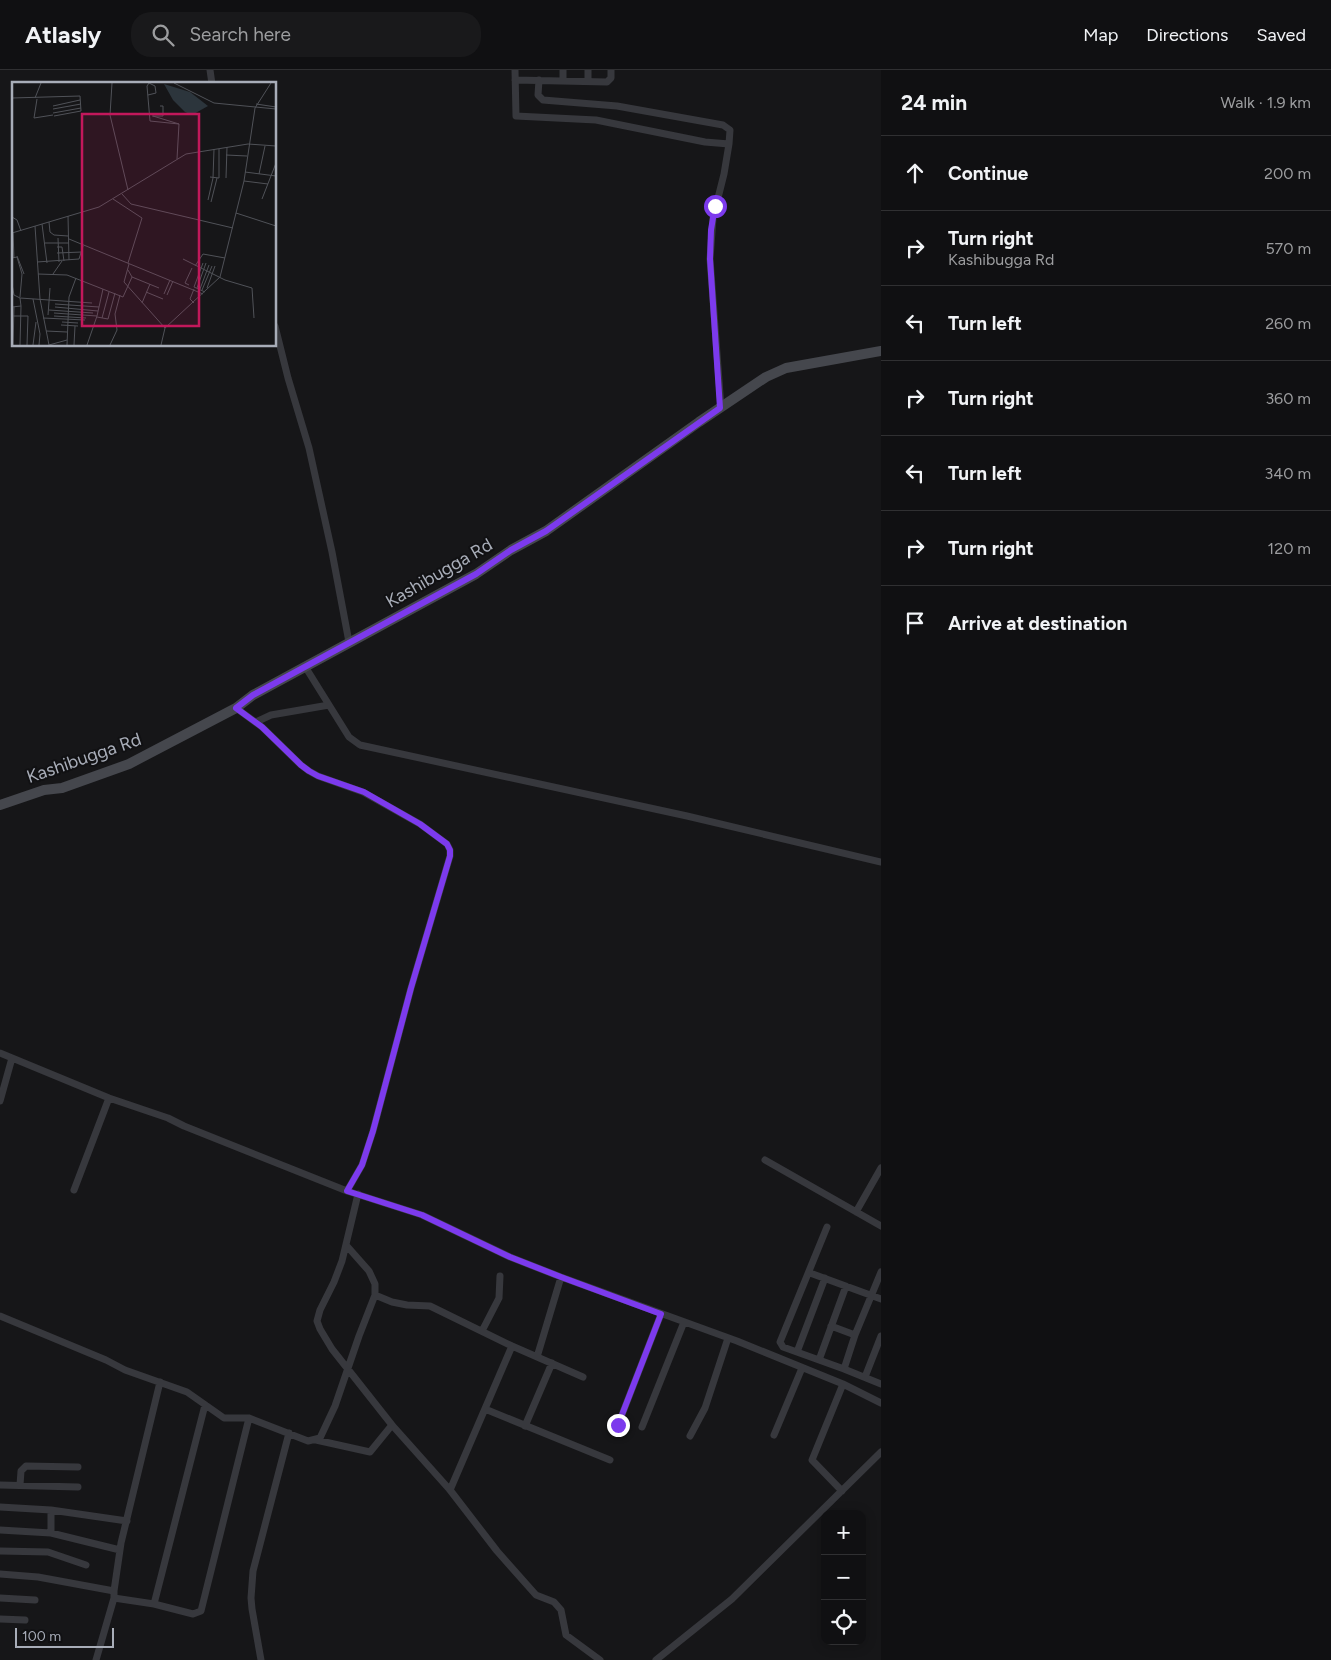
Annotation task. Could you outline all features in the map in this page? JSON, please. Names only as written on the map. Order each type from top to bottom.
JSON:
[{"type":"main road","name":"Kashibugga Rd","points":[[0,805],[44,790],[62,788],[129,764],[236,708],[253,695],[306,668],[349,642],[476,574],[511,550],[546,531],[766,377],[786,368],[881,352]]},
{"type":"street","points":[[514,70],[516,116],[596,120],[705,142],[729,144]]},
{"type":"street","points":[[563,70],[563,80]]},
{"type":"street","points":[[588,70],[588,81]]},
{"type":"street","points":[[515,80],[608,82],[611,70]]},
{"type":"street","points":[[539,80],[538,95],[543,100],[616,106],[723,125],[730,130],[724,174],[713,218],[710,242],[720,408]]},
{"type":"street","points":[[276,330],[309,448],[332,552],[349,642]]},
{"type":"street","points":[[306,668],[349,737],[368,748],[687,816],[881,862]]},
{"type":"street","points":[[256,722],[271,715],[329,705]]},
{"type":"street","points":[[236,708],[256,722],[309,771],[364,792],[420,824],[447,844],[450,850],[450,856],[406,1006],[373,1131],[362,1165],[347,1191]]},
{"type":"street","points":[[0,1053],[109,1098],[168,1118],[347,1191],[422,1215],[510,1257],[728,1338],[843,1384],[881,1403]]},
{"type":"street","points":[[0,1101],[12,1058]]},
{"type":"street","points":[[74,1190],[109,1098]]},
{"type":"street","points":[[765,1160],[881,1226]]},
{"type":"street","points":[[856,1212],[881,1168]]},
{"type":"street","points":[[358,1194],[342,1261],[320,1310],[317,1322],[320,1330],[347,1368],[392,1424],[450,1490],[486,1538],[536,1595],[554,1602],[561,1610],[566,1635],[600,1660]]},
{"type":"street","points":[[827,1227],[780,1342],[783,1347],[844,1368],[881,1384]]},
{"type":"street","points":[[0,1316],[106,1360],[125,1370],[187,1392],[224,1418],[250,1418],[308,1441],[320,1438],[335,1406],[347,1368],[375,1295],[374,1284],[369,1271],[346,1245]]},
{"type":"street","points":[[810,1272],[881,1299]]},
{"type":"street","points":[[844,1368],[855,1335],[881,1272]]},
{"type":"street","points":[[482,1332],[499,1298],[500,1276]]},
{"type":"street","points":[[537,1357],[561,1277]]},
{"type":"street","points":[[797,1352],[825,1278]]},
{"type":"street","points":[[819,1360],[846,1286]]},
{"type":"street","points":[[375,1295],[392,1302],[430,1306],[512,1346],[583,1377]]},
{"type":"street","points":[[618,1425],[661,1314]]},
{"type":"street","points":[[642,1427],[684,1322]]},
{"type":"street","points":[[832,1326],[855,1335]]},
{"type":"street","points":[[865,1377],[881,1336]]},
{"type":"street","points":[[690,1436],[705,1408],[728,1338]]},
{"type":"street","points":[[450,1490],[512,1346]]},
{"type":"street","points":[[525,1426],[552,1364]]},
{"type":"street","points":[[774,1434],[802,1368]]},
{"type":"street","points":[[96,1660],[114,1594],[120,1550],[160,1382]]},
{"type":"street","points":[[842,1491],[812,1460],[843,1384]]},
{"type":"street","points":[[154,1604],[205,1405]]},
{"type":"street","points":[[485,1409],[610,1460]]},
{"type":"street","points":[[0,1574],[38,1577],[193,1614],[201,1611],[250,1418]]},
{"type":"street","points":[[314,1439],[370,1452],[392,1424]]},
{"type":"street","points":[[261,1660],[251,1598],[253,1571],[289,1433]]},
{"type":"street","points":[[656,1660],[732,1599],[881,1452]]},
{"type":"street","points":[[20,1485],[21,1471],[26,1466],[78,1467]]},
{"type":"street","points":[[0,1485],[78,1487]]},
{"type":"street","points":[[0,1507],[52,1510],[128,1521]]},
{"type":"street","points":[[51,1533],[52,1510]]},
{"type":"street","points":[[0,1530],[51,1533],[120,1550]]},
{"type":"street","points":[[0,1552],[48,1552],[86,1565]]},
{"type":"street","points":[[0,1598],[34,1600]]},
{"type":"street","points":[[0,1619],[25,1620]]},
{"type":"route","points":[[618,1425],[661,1314],[510,1257],[422,1215],[347,1191],[362,1165],[373,1131],[411,988],[450,856],[450,850],[447,844],[420,824],[364,792],[309,771],[262,727],[236,708],[253,695],[306,668],[349,642],[476,574],[511,550],[546,531],[720,408],[710,259],[711,230],[715,206]]}]
